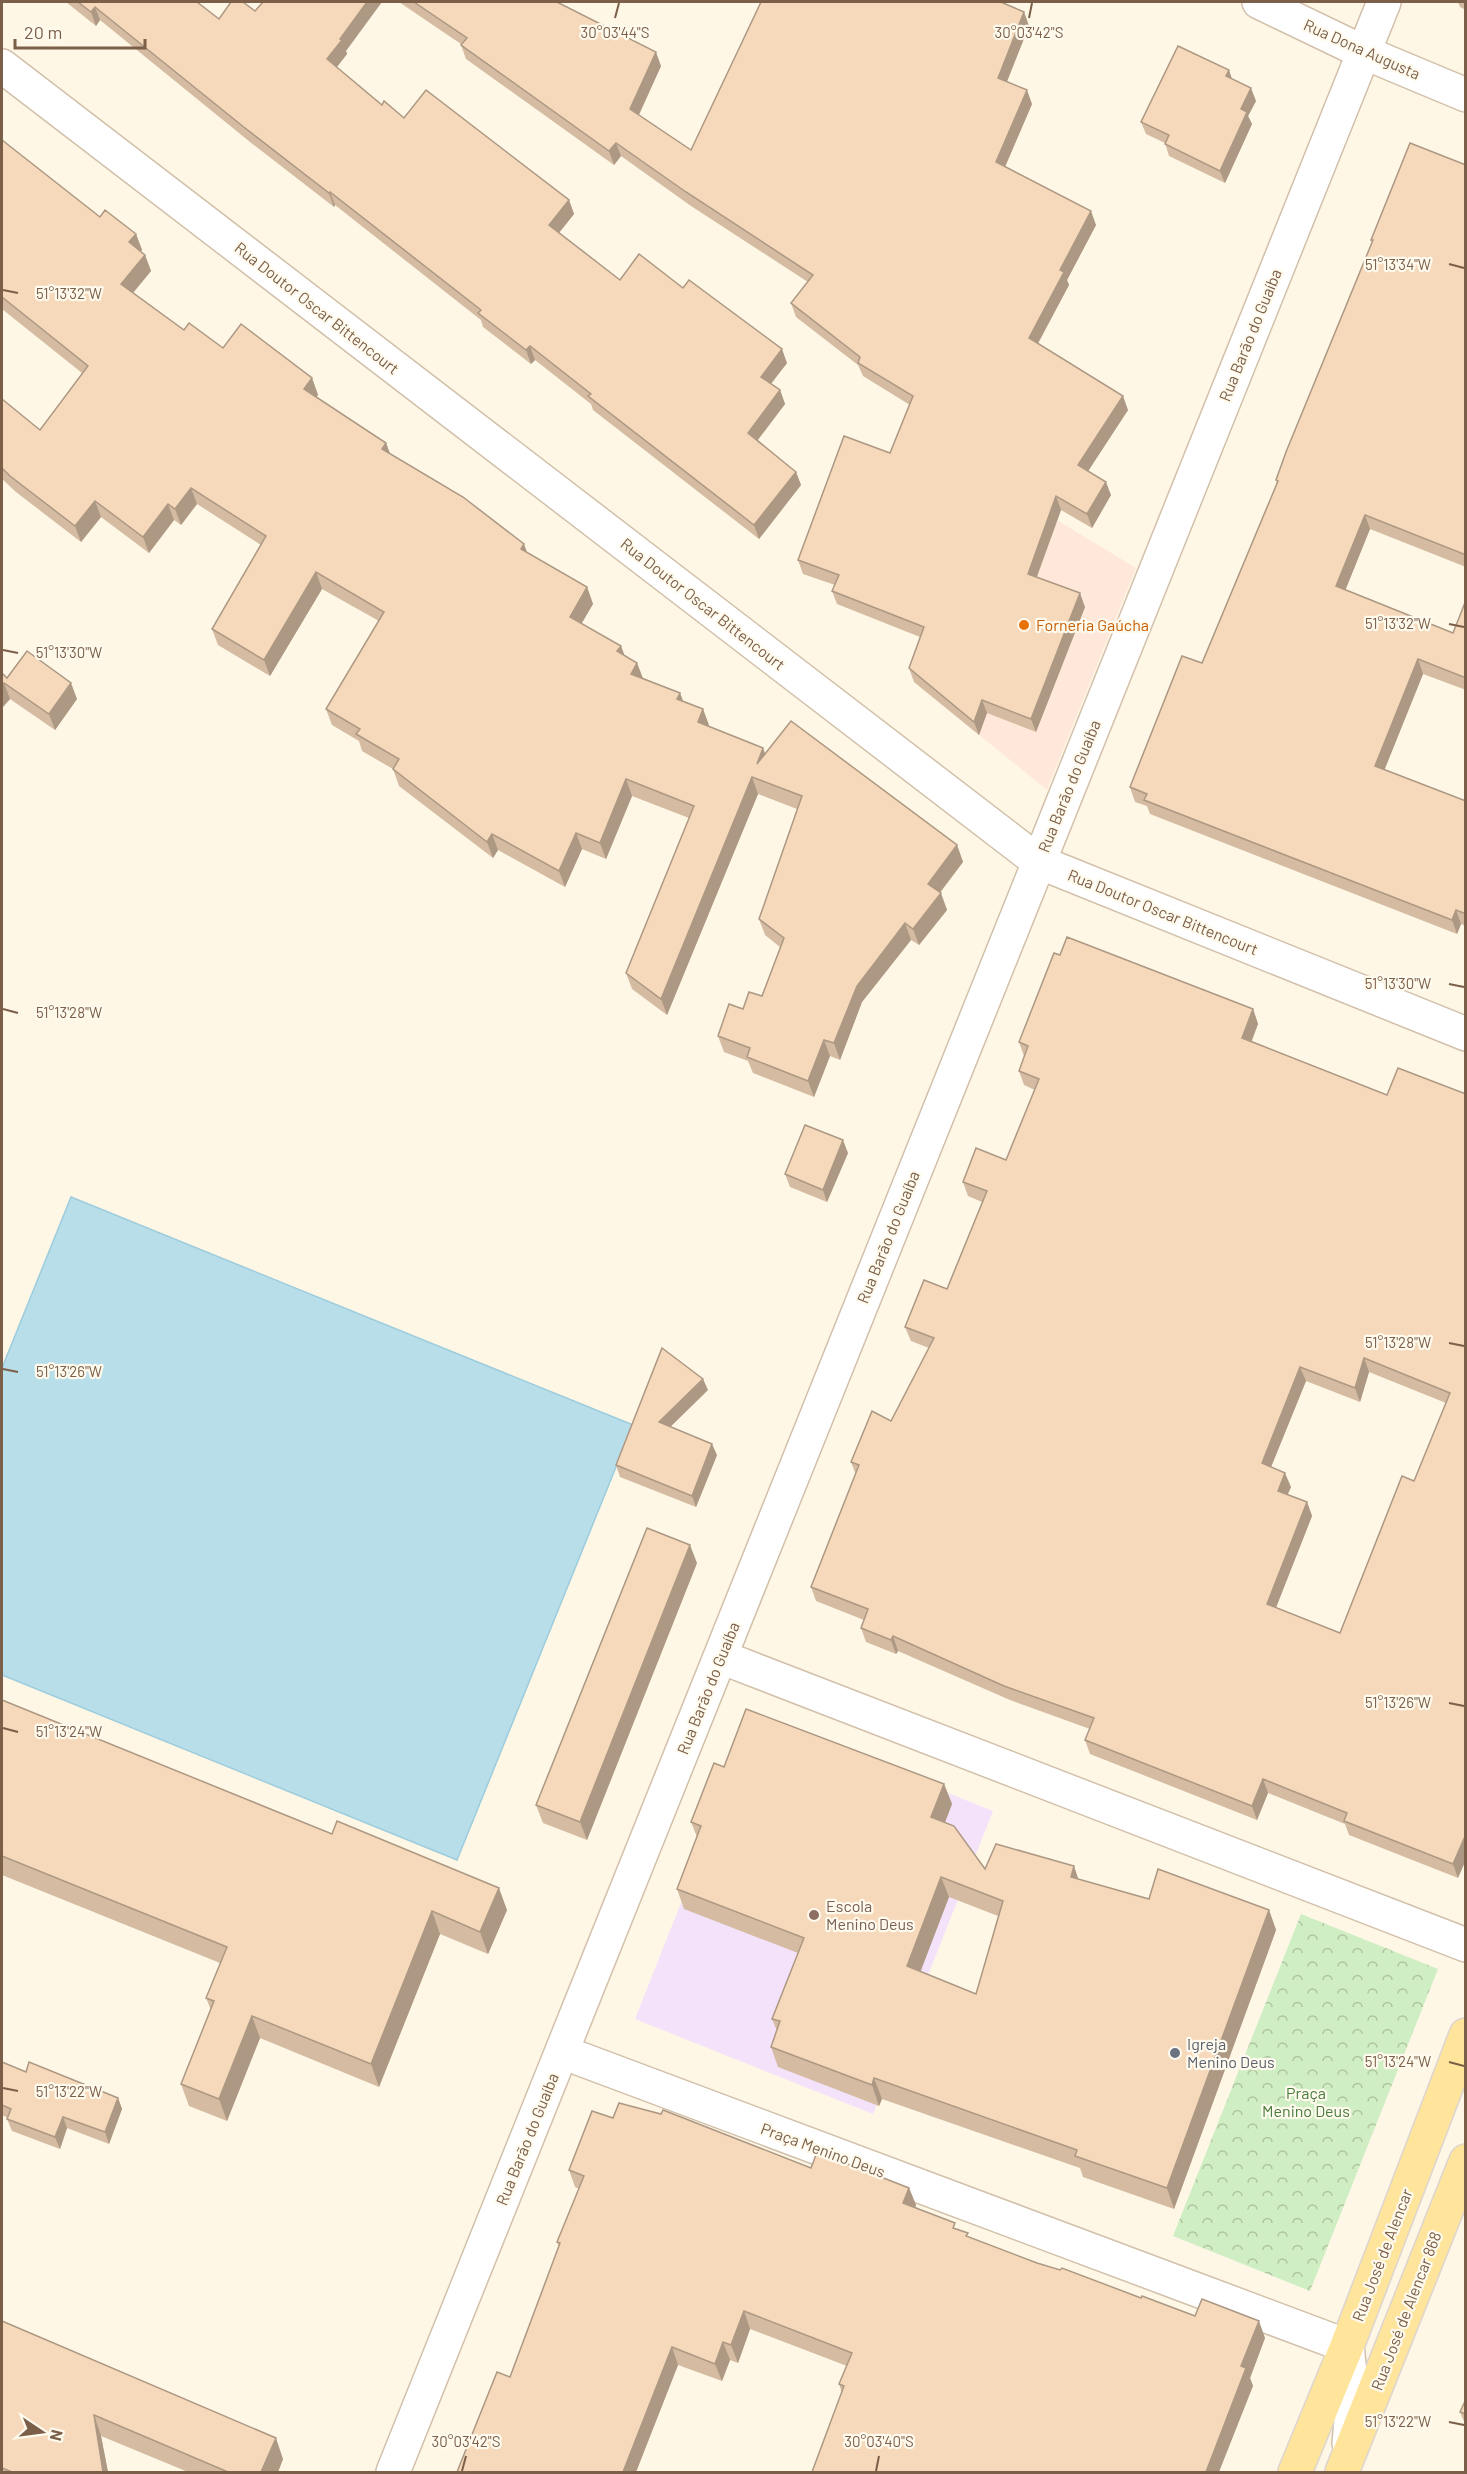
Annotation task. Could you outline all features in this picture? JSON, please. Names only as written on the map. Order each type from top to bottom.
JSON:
[{"type":"main road","name":"Rua José de Alencar","points":[[1295,2472],[1347,2346],[1423,2147],[1455,2093],[1466,2035]]},
{"type":"main road","points":[[1423,2147],[1465,2162]]},
{"type":"main road","name":"Rua José de Alencar 868","points":[[1344,2466],[1465,2162]]},
{"type":"street","name":"Rua Dona Augusta","points":[[1259,2],[1363,52],[1466,95]]},
{"type":"street","name":"Rua Barão do Guaíba","points":[[393,2472],[1384,2]]},
{"type":"street","name":"Rua Doutor Oscar Bittencourt","points":[[2,66],[1039,862],[1466,1034]]},
{"type":"street","points":[[721,1657],[1466,1945]]},
{"type":"street","name":"Praça Menino Deus","points":[[562,2052],[1347,2346]]},
{"type":"street","points":[[1344,2466],[1353,2400],[1347,2346]]},
{"type":"shaded area","name":"Forneria Gaúcha","points":[[988,478],[1136,568],[1047,790],[914,682]]},
{"type":"shaded area","name":"Escola Menino Deus","points":[[755,1716],[993,1811],[873,2114],[635,2019]]},
{"type":"green space","name":"Praça Menino Deus","points":[[1301,1914],[1438,1969],[1310,2291],[1173,2236]]},
{"type":"water","points":[[71,1197],[633,1425],[457,1860],[2,1675],[2,1368]]},
{"type":"building","points":[[78,2],[197,2],[219,19],[231,2],[243,2],[255,11],[263,2],[367,2],[327,59],[382,105],[384,101],[404,118],[426,90],[569,200],[549,225],[620,280],[639,254],[683,288],[689,280],[782,349],[761,377],[780,390],[748,433],[796,472],[754,525],[588,396],[591,394],[530,346],[526,350],[478,313],[481,310],[245,128],[95,7],[91,12]]},
{"type":"building","points":[[414,2],[557,2],[656,52],[630,109],[691,150],[761,2],[1001,2],[1024,12],[998,78],[1027,90],[996,162],[1091,211],[1060,270],[1064,272],[1029,338],[1123,396],[1078,465],[1106,482],[1087,514],[1056,496],[1028,574],[1080,593],[1031,719],[982,700],[974,722],[909,668],[924,627],[832,591],[839,575],[798,560],[844,436],[890,453],[913,396],[858,363],[860,357],[791,303],[813,275],[616,143],[609,151],[461,45],[467,38]]},
{"type":"building","points":[[1178,46],[1229,70],[1226,76],[1251,88],[1241,109],[1247,112],[1220,171],[1165,144],[1169,135],[1141,122]]},
{"type":"building","points":[[2,140],[100,217],[105,210],[136,234],[129,242],[145,255],[121,284],[184,330],[189,323],[223,348],[241,324],[312,378],[304,389],[386,443],[382,449],[463,497],[524,544],[521,549],[587,587],[570,617],[621,646],[617,651],[637,663],[631,674],[680,693],[677,699],[703,709],[698,722],[763,748],[757,764],[791,721],[957,845],[928,884],[941,893],[913,929],[905,923],[857,986],[834,1043],[824,1040],[808,1081],[747,1057],[750,1048],[718,1036],[729,1004],[743,1009],[749,992],[762,996],[784,938],[759,919],[802,796],[752,777],[661,999],[626,973],[694,806],[626,779],[600,843],[576,833],[559,871],[492,834],[487,842],[393,769],[399,759],[356,734],[360,729],[326,709],[384,612],[316,572],[264,660],[212,629],[266,536],[191,488],[175,509],[168,504],[143,537],[95,501],[75,526],[2,468],[2,399],[40,430],[88,366],[2,297]]},
{"type":"building","points":[[1410,143],[1466,165],[1466,555],[1365,515],[1336,586],[1453,633],[1466,600],[1466,678],[1418,659],[1375,766],[1466,801],[1466,914],[1456,910],[1452,920],[1144,800],[1147,794],[1130,787],[1182,656],[1202,663],[1278,481],[1276,480],[1286,452]]},
{"type":"building","points":[[27,651],[71,683],[49,714],[4,683],[2,685],[2,673],[7,678]]},
{"type":"building","points":[[1067,937],[1253,1009],[1242,1038],[1387,1095],[1398,1068],[1466,1094],[1466,1834],[1453,1864],[1344,1821],[1347,1813],[1263,1779],[1252,1806],[1085,1740],[1094,1718],[1004,1686],[893,1636],[891,1640],[861,1628],[868,1609],[811,1587],[859,1465],[851,1462],[872,1411],[891,1421],[934,1338],[905,1327],[924,1280],[947,1289],[987,1191],[963,1182],[976,1148],[1006,1160],[1039,1079],[1019,1071],[1028,1046],[1019,1042],[1054,953],[1060,955]],"holes":[[[1364,1358],[1450,1393],[1414,1481],[1402,1476],[1340,1633],[1267,1604],[1307,1502],[1278,1491],[1285,1473],[1262,1463],[1300,1367],[1355,1388]]]},
{"type":"building","points":[[805,1125],[843,1140],[823,1190],[785,1174]]},
{"type":"building","points":[[662,1348],[703,1379],[659,1422],[712,1444],[692,1496],[616,1465]]},
{"type":"building","points":[[647,1528],[690,1545],[580,1822],[536,1805]]},
{"type":"building","points":[[2,1700],[332,1834],[337,1821],[499,1888],[480,1932],[432,1911],[371,2064],[252,2016],[219,2099],[181,2084],[214,2001],[206,1998],[227,1947],[2,1856]]},
{"type":"building","points":[[746,1709],[944,1784],[931,1817],[954,1826],[985,1869],[996,1844],[1074,1866],[1071,1877],[1149,1899],[1158,1869],[1269,1910],[1167,2188],[1075,2156],[1077,2150],[874,2078],[872,2085],[771,2047],[780,2021],[772,2019],[804,1938],[677,1889],[701,1826],[691,1822],[714,1763],[724,1767]],"holes":[[[941,1877],[1003,1901],[976,1994],[907,1966]]]},
{"type":"building","points":[[2,2062],[26,2072],[29,2062],[118,2098],[105,2132],[63,2117],[55,2137],[7,2119],[11,2109],[2,2105]]},
{"type":"building","points":[[619,2103],[661,2114],[663,2110],[811,2168],[817,2152],[909,2188],[903,2203],[955,2223],[953,2228],[968,2233],[966,2236],[1037,2263],[1060,2270],[1062,2268],[1195,2316],[1202,2299],[1259,2321],[1241,2366],[1246,2368],[1206,2472],[812,2472],[844,2386],[839,2384],[852,2353],[744,2311],[731,2345],[723,2342],[715,2364],[672,2347],[623,2472],[457,2472],[497,2372],[510,2377],[560,2243],[557,2242],[584,2176],[569,2170],[592,2111],[613,2118]]},
{"type":"building","points":[[2,2321],[276,2438],[261,2472],[228,2472],[94,2415],[103,2472],[12,2472],[2,2468]]},
{"type":"building","points":[[1466,2399],[1466,2414],[1460,2412]]},
{"type":"place","name":"Forneria Gaúcha","points":[[1024,625]]},
{"type":"place","name":"Escola Menino Deus","points":[[814,1915]]},
{"type":"place","name":"Igreja Menino Deus","points":[[1175,2053]]}]
